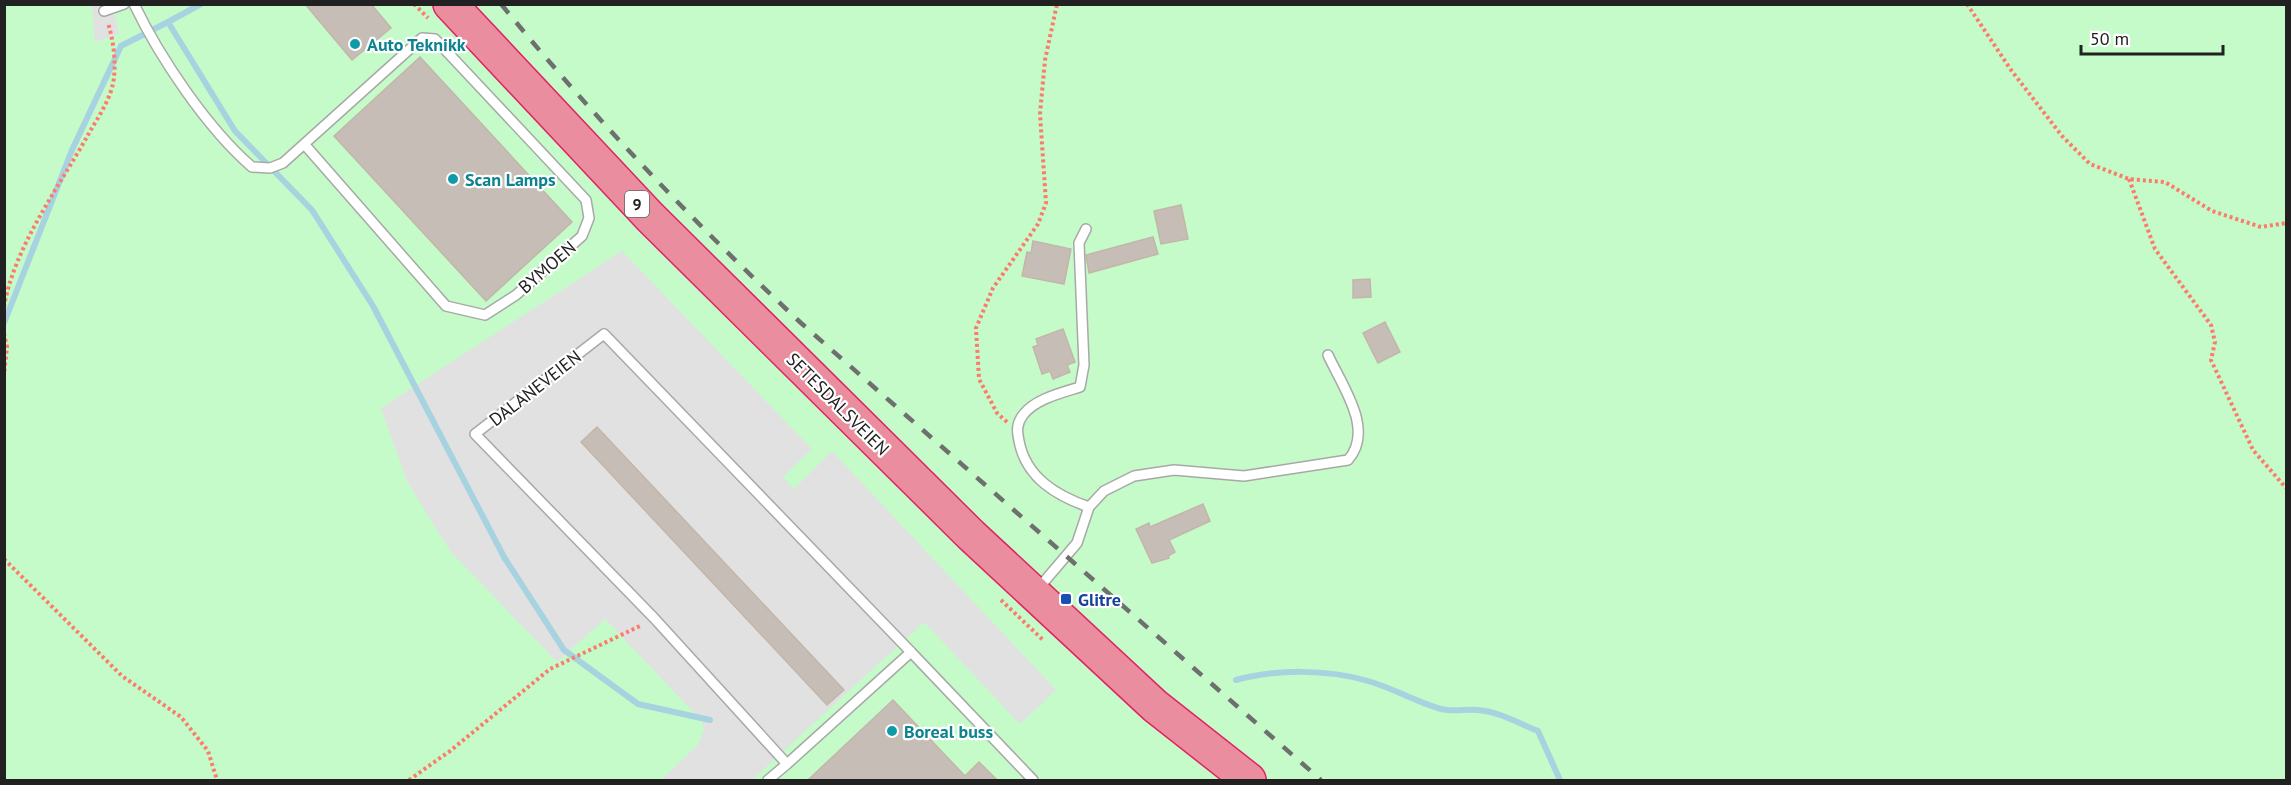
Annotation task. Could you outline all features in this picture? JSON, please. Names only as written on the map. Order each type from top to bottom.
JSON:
[{"type":"highway","name":"SETESDALSVEIEN","points":[[450,4],[650,217],[1033,594],[1155,706],[1249,780]]},
{"type":"lane","points":[[104,11],[124,4]]},
{"type":"lane","name":"BYMOEN","points":[[134,4],[174,72],[223,137],[252,167],[276,166],[305,145],[422,38],[435,39],[586,200],[589,218],[582,236],[516,295],[485,315],[446,306],[305,145]]},
{"type":"lane","points":[[1086,229],[1080,243],[1084,365],[1080,387],[1035,404],[1022,416],[1017,430],[1023,457],[1037,478],[1065,499],[1089,507]]},
{"type":"lane","name":"DALANEVEIEN","points":[[786,764],[654,618],[475,434],[604,334],[1034,780]]},
{"type":"lane","points":[[1033,594],[1077,543],[1089,507],[1115,484],[1154,471],[1174,470],[1244,476],[1348,460],[1356,451],[1360,436],[1358,421],[1328,355]]},
{"type":"lane","points":[[768,780],[911,652]]},
{"type":"path","points":[[1017,430],[997,413],[979,379],[976,328],[993,288],[1038,224],[1046,203],[1040,114],[1045,60],[1057,4]]},
{"type":"path","points":[[1967,4],[2011,70],[2062,136],[2090,164],[2129,179],[2165,182],[2212,211],[2260,227],[2286,223]]},
{"type":"path","points":[[4,307],[30,235],[109,96],[114,76],[113,39],[104,11]]},
{"type":"path","points":[[2129,179],[2155,249],[2211,325],[2215,342],[2211,360],[2253,450],[2286,488]]},
{"type":"path","points":[[4,333],[7,347],[4,375]]},
{"type":"path","points":[[4,559],[122,676],[181,717],[208,751],[217,780]]},
{"type":"path","points":[[409,780],[450,751],[550,669],[654,618]]},
{"type":"green space","points":[[5,5],[2286,5],[2286,780],[5,780]]},
{"type":"shaded area","points":[[92,5],[112,5],[119,34],[95,42]]},
{"type":"shaded area","points":[[622,251],[812,449],[783,477],[794,489],[832,451],[1056,690],[1020,724],[924,622],[752,780],[661,780],[698,745],[704,729],[702,721],[605,619],[557,662],[450,551],[407,481],[381,408]]},
{"type":"building","name":"Auto Teknikk","points":[[305,4],[371,4],[391,28],[352,60]]},
{"type":"building","name":"Scan Lamps","points":[[420,57],[572,222],[486,301],[334,136]]},
{"type":"building","points":[[1181,205],[1188,239],[1161,244],[1154,211]]},
{"type":"building","points":[[1153,237],[1158,254],[1089,273],[1086,255]]},
{"type":"building","points":[[1033,241],[1071,249],[1064,284],[1022,276],[1027,252],[1031,253]]},
{"type":"building","points":[[1370,279],[1371,297],[1353,298],[1353,280]]},
{"type":"building","points":[[1385,322],[1400,352],[1378,363],[1363,333]]},
{"type":"building","points":[[1063,329],[1075,362],[1067,365],[1070,372],[1053,379],[1050,371],[1042,374],[1033,347],[1038,345],[1036,339]]},
{"type":"building","points":[[597,427],[844,690],[827,705],[581,442]]},
{"type":"building","points":[[1203,504],[1210,521],[1169,540],[1175,552],[1168,556],[1169,558],[1152,563],[1136,529],[1149,523],[1150,527]]},
{"type":"building","name":"Boreal buss","points":[[893,700],[965,776],[979,762],[997,780],[808,780]]},
{"type":"waterway","points":[[168,22],[201,4]]},
{"type":"waterway","points":[[4,323],[72,150],[121,46],[168,22],[235,131],[312,210],[373,306],[504,557],[564,650],[638,704],[710,720]]},
{"type":"waterway","points":[[1236,680],[1284,672],[1336,674],[1377,684],[1441,709],[1494,713],[1538,731],[1560,780]]},
{"type":"railway","points":[[501,4],[572,88],[646,169],[801,323],[1321,780]]},
{"type":"place","name":"Auto Teknikk","points":[[355,44]]},
{"type":"place","name":"Scan Lamps","points":[[453,179]]},
{"type":"place","name":"Glitre","points":[[1066,599]]},
{"type":"place","name":"Boreal buss","points":[[892,731]]}]
